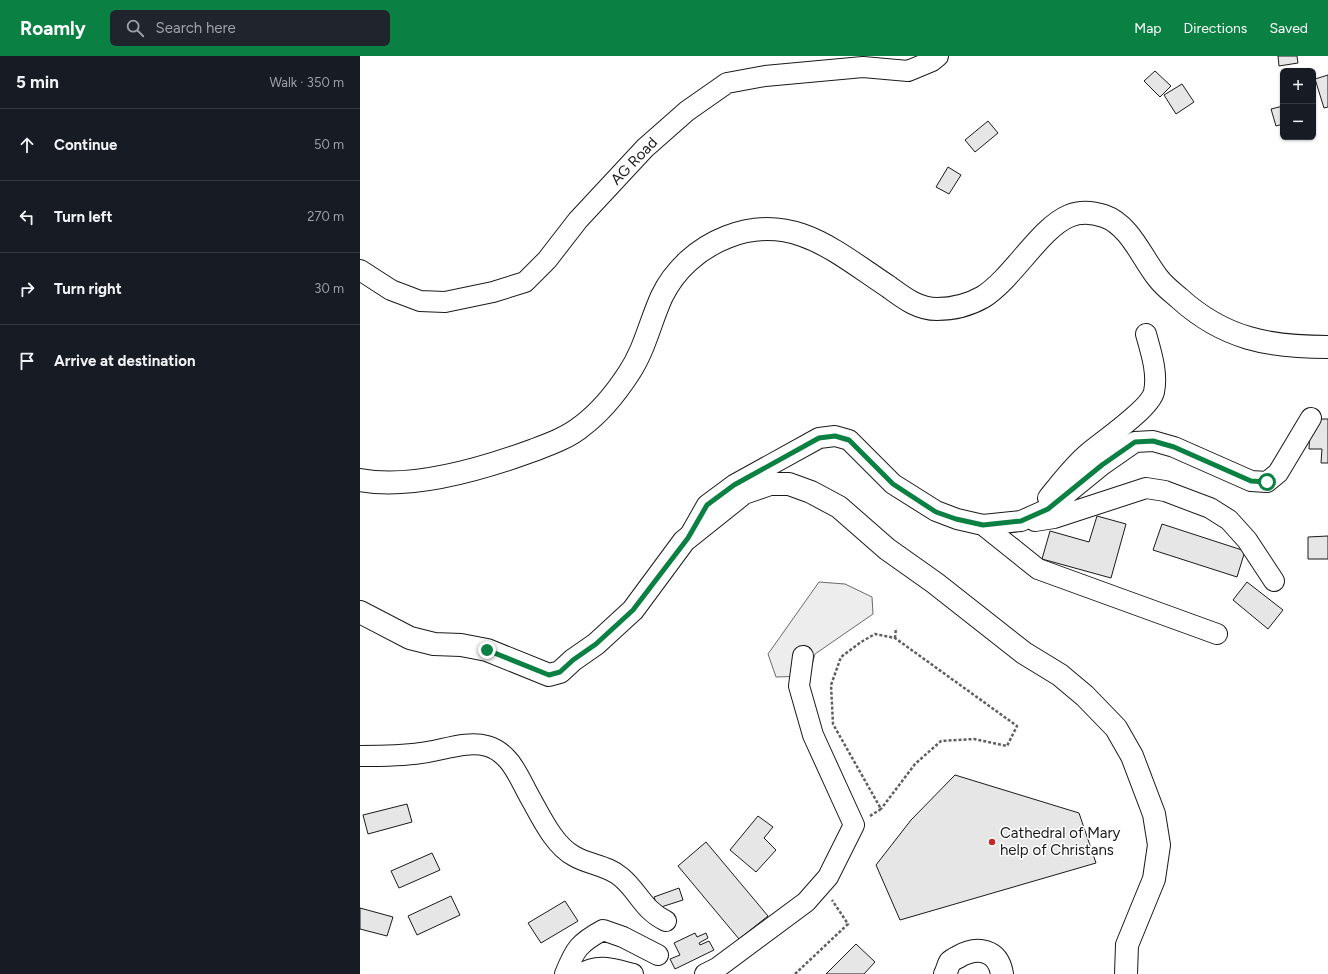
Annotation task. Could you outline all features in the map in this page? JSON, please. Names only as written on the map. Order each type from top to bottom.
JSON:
[{"type":"main road","points":[[360,480],[376,483],[439,478],[501,462],[553,443],[581,428],[608,403],[631,370],[645,344],[663,295],[680,269],[701,250],[728,237],[759,229],[789,230],[831,247],[913,304],[934,309],[959,307],[981,298],[1006,278],[1047,232],[1067,216],[1085,212],[1107,217],[1126,231],[1160,281],[1190,308],[1221,328],[1254,341],[1306,347],[1328,347]]},
{"type":"main road","points":[[360,612],[410,638],[434,644],[461,645],[487,650],[549,675],[560,672],[573,660],[596,644],[633,610],[688,538],[744,493],[770,484],[789,484],[811,492],[839,507],[887,549],[936,583],[1024,653],[1060,675],[1085,696],[1116,728],[1132,756],[1154,814],[1159,845],[1154,879],[1127,945],[1126,974]]},
{"type":"main road","points":[[945,974],[950,962],[967,952],[980,950],[991,953],[996,959],[1002,974]]},
{"type":"street","name":"AG Road","points":[[360,270],[391,290],[420,301],[445,302],[493,292],[525,282],[547,260],[578,220],[645,148],[687,111],[727,83],[772,76],[863,67],[908,71],[932,62],[938,56]]},
{"type":"street","points":[[1021,521],[1047,500],[1066,475],[1086,455],[1146,406],[1154,393],[1152,357],[1146,334]]},
{"type":"street","points":[[1021,521],[1048,509],[1102,465],[1135,442],[1153,441],[1174,447],[1251,481],[1267,482],[1278,473],[1311,418]]},
{"type":"street","points":[[688,538],[707,505],[734,485],[819,438],[835,436],[849,440],[893,484],[936,512],[956,519],[983,525],[1021,521],[1038,521],[1054,518],[1146,488],[1165,491],[1210,508],[1229,520],[1247,540],[1274,581]]},
{"type":"street","points":[[983,525],[1038,568],[1217,634]]},
{"type":"street","points":[[705,974],[717,968],[806,902],[828,877],[854,826],[813,735],[798,686],[803,656]]},
{"type":"street","points":[[360,756],[403,755],[471,745],[487,746],[504,755],[516,771],[544,822],[560,844],[573,856],[604,866],[621,877],[653,915],[666,921]]},
{"type":"street","points":[[565,974],[577,947],[587,939],[603,930],[623,937],[658,955]]},
{"type":"street","points":[[581,974],[589,969],[606,967],[633,974]]},
{"type":"path","points":[[895,638],[896,628]]},
{"type":"path","points":[[854,826],[880,810],[915,764],[941,741],[974,739],[1007,746],[1018,726],[895,638],[874,634],[841,657],[830,685],[833,724],[880,810]]},
{"type":"path","points":[[795,974],[848,924],[822,884]]},
{"type":"shaded area","points":[[819,582],[845,584],[872,597],[873,614],[815,654],[809,676],[776,677],[768,654]]},
{"type":"building","points":[[1278,56],[1297,56],[1298,63],[1279,66]]},
{"type":"building","points":[[1155,71],[1171,86],[1160,97],[1144,81]]},
{"type":"building","points":[[1328,75],[1328,107],[1324,108],[1316,79]]},
{"type":"building","points":[[1182,84],[1194,102],[1176,114],[1164,95]]},
{"type":"building","points":[[1280,107],[1280,125],[1276,126],[1271,109]]},
{"type":"building","points":[[988,121],[998,133],[975,152],[965,140]]},
{"type":"building","points":[[948,167],[961,175],[949,194],[936,187]]},
{"type":"building","points":[[1317,419],[1328,419],[1328,463],[1321,463],[1322,449],[1309,449],[1310,429],[1316,430]]},
{"type":"building","points":[[1097,516],[1126,524],[1111,578],[1042,559],[1050,531],[1089,542]]},
{"type":"building","points":[[1162,524],[1245,551],[1237,577],[1153,550]]},
{"type":"building","points":[[1328,536],[1328,559],[1308,559],[1308,537]]},
{"type":"building","points":[[1247,582],[1283,610],[1268,629],[1233,600]]},
{"type":"building","name":"Cathedral of Mary help of Christans","points":[[955,775],[1079,813],[1096,863],[900,920],[876,865],[911,820]]},
{"type":"building","points":[[407,804],[412,822],[368,834],[363,815]]},
{"type":"building","points":[[758,816],[773,827],[764,838],[776,850],[756,872],[730,850]]},
{"type":"building","points":[[706,842],[768,916],[739,939],[678,866]]},
{"type":"building","points":[[432,853],[440,870],[399,888],[391,871]]},
{"type":"building","points":[[679,888],[683,900],[658,908],[654,897]]},
{"type":"building","points":[[451,896],[460,915],[417,935],[408,916]]},
{"type":"building","points":[[565,901],[578,921],[541,943],[528,923]]},
{"type":"building","points":[[360,908],[393,917],[387,936],[360,929]]},
{"type":"building","points":[[695,933],[697,937],[706,933],[708,938],[699,943],[700,945],[709,941],[714,950],[675,969],[670,959],[680,955],[674,943]]},
{"type":"building","points":[[856,944],[875,962],[864,974],[826,974]]},
{"type":"place","name":"Cathedral of Mary help of Christans","points":[[992,842]]},
{"type":"route","points":[[487,650],[549,675],[560,672],[573,660],[596,644],[633,610],[684,541],[688,538],[707,505],[734,485],[819,438],[835,436],[849,440],[893,484],[936,512],[956,519],[983,525],[1021,521],[1048,509],[1102,465],[1135,442],[1153,441],[1174,447],[1232,474],[1251,481],[1267,482]]}]
